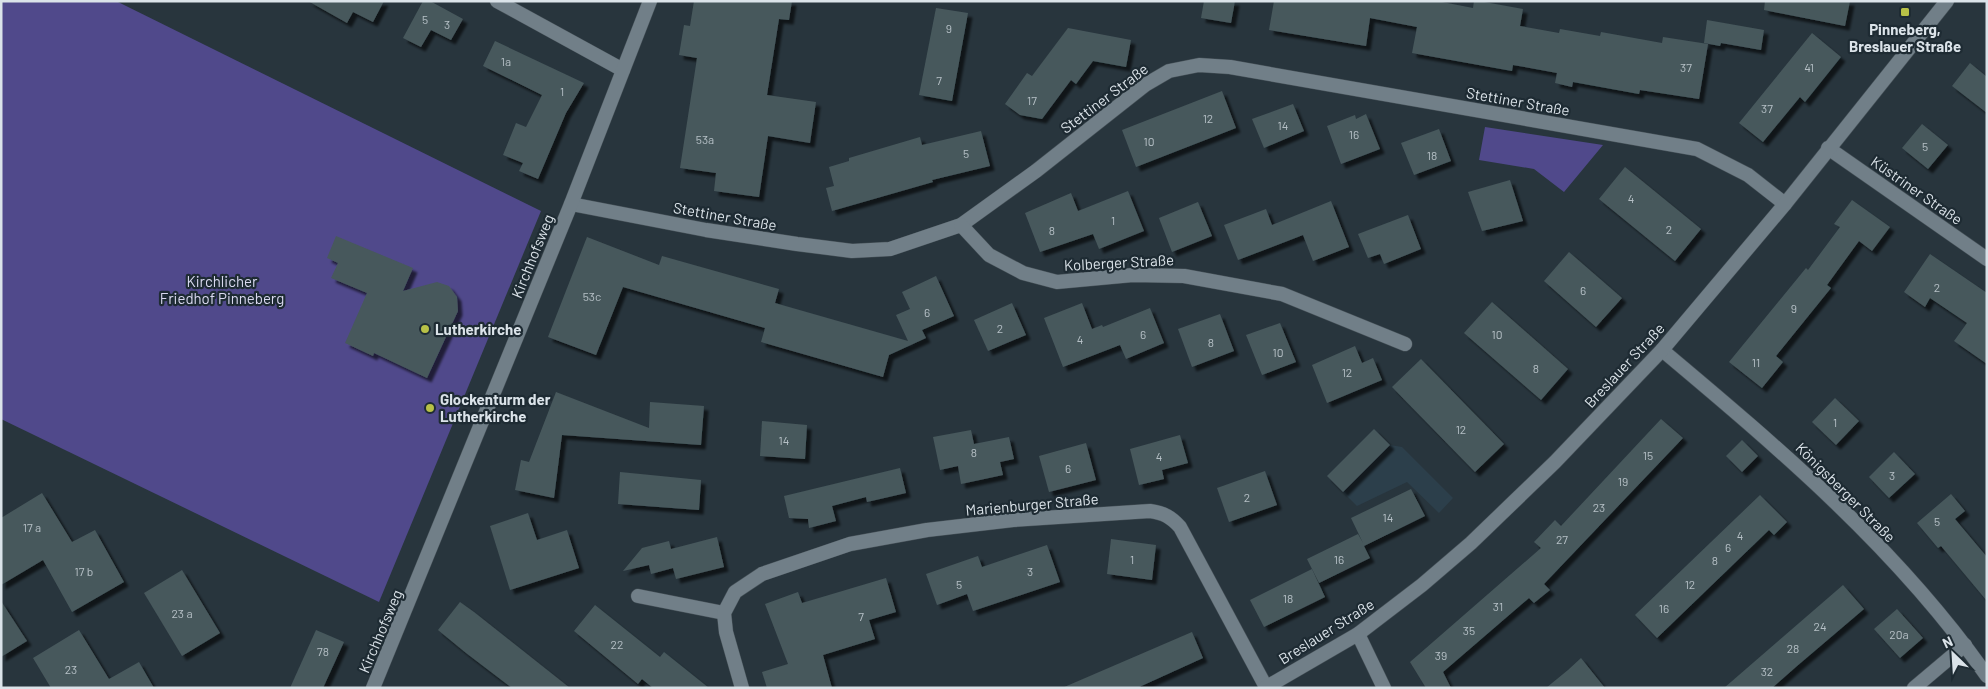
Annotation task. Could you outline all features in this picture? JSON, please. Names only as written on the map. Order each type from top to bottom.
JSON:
[{"type":"street","points":[[497,1],[623,70]]},
{"type":"street","name":"Kirchhofsweg","points":[[373,688],[571,204],[650,1]]},
{"type":"street","name":"Breslauer Straße","points":[[1265,687],[1358,634],[1422,585],[1471,543],[1555,462],[1662,350],[1785,204],[1947,1]]},
{"type":"street","name":"Stettiner Straße","points":[[571,204],[706,230],[852,251],[890,249],[962,225],[1036,171],[1145,85],[1169,71],[1199,64],[1239,68],[1697,149],[1748,175],[1785,204]]},
{"type":"street","name":"Küstriner Straße","points":[[1828,148],[1987,259]]},
{"type":"street","name":"Kolberger Straße","points":[[962,225],[989,255],[1023,273],[1057,282],[1133,276],[1184,276],[1282,294],[1405,344]]},
{"type":"street","name":"Königsberger Straße","points":[[1662,350],[1777,447],[1873,538],[1965,645],[1987,676]]},
{"type":"street","name":"Marienburger Straße","points":[[724,613],[735,592],[762,574],[850,544],[926,530],[1013,520],[1150,512],[1162,513],[1171,518],[1180,527],[1265,687]]},
{"type":"street","points":[[638,596],[724,613],[726,632],[742,688]]},
{"type":"street","points":[[1358,634],[1384,688]]},
{"type":"street","points":[[1914,688],[1965,645]]},
{"type":"shaded area","points":[[1390,445],[1402,447],[1453,498],[1439,513],[1407,482],[1357,506],[1343,492]]},
{"type":"green space","name":"Kirchlicher Friedhof Pinneberg","points":[[1,1],[116,1],[541,211],[379,602],[1,419]]},
{"type":"green space","points":[[1485,127],[1603,145],[1564,192],[1534,169],[1479,160]]},
{"type":"building","points":[[308,1],[384,1],[373,22],[353,12],[347,23]]},
{"type":"building","points":[[423,1],[430,1],[463,19],[451,40],[431,30],[421,47],[403,38]]},
{"type":"building","points":[[694,1],[792,1],[789,20],[779,19],[767,95],[816,102],[810,143],[768,136],[759,197],[714,191],[716,173],[680,168],[697,58],[679,55],[684,25],[690,26]]},
{"type":"building","points":[[1204,1],[1235,1],[1231,23],[1201,18]]},
{"type":"building","points":[[1274,1],[1437,1],[1473,8],[1474,1],[1479,1],[1523,9],[1520,26],[1559,33],[1560,29],[1600,36],[1601,32],[1662,43],[1663,37],[1708,44],[1699,99],[1640,90],[1639,94],[1573,82],[1572,87],[1555,83],[1557,73],[1513,65],[1512,71],[1412,53],[1417,27],[1370,18],[1366,46],[1269,30]]},
{"type":"building","points":[[1765,1],[1850,1],[1845,26],[1764,10]]},
{"type":"building","points":[[936,8],[968,13],[952,101],[919,95]]},
{"type":"building","points":[[1707,20],[1764,30],[1761,50],[1721,43],[1720,46],[1704,43]]},
{"type":"building","points":[[1068,28],[1131,40],[1126,67],[1093,61],[1076,84],[1071,80],[1042,119],[1020,115],[1005,104],[1027,73],[1032,76]]},
{"type":"building","points":[[1812,33],[1841,57],[1805,102],[1800,97],[1763,142],[1739,123]]},
{"type":"building","points":[[495,41],[584,83],[566,113],[538,179],[519,171],[523,163],[503,155],[516,123],[526,127],[542,95],[483,66]]},
{"type":"building","points":[[1970,63],[1987,77],[1987,113],[1952,86]]},
{"type":"building","points":[[1222,91],[1236,128],[1136,167],[1122,130]]},
{"type":"building","points":[[1293,104],[1304,131],[1264,148],[1252,119]]},
{"type":"building","points":[[1366,114],[1380,149],[1341,164],[1327,126],[1355,115],[1356,119]]},
{"type":"building","points":[[1922,124],[1948,145],[1928,169],[1902,148]]},
{"type":"building","points":[[1439,129],[1451,161],[1414,175],[1401,143]]},
{"type":"building","points":[[981,131],[990,166],[932,180],[933,182],[832,211],[826,188],[834,186],[829,167],[849,161],[849,158],[920,137],[922,145]]},
{"type":"building","points":[[1625,167],[1701,229],[1675,261],[1599,199]]},
{"type":"building","points":[[1510,180],[1523,221],[1482,231],[1468,192]]},
{"type":"building","points":[[1128,191],[1144,231],[1099,249],[1093,234],[1040,252],[1025,213],[1071,193],[1078,211]]},
{"type":"building","points":[[1852,200],[1890,227],[1872,251],[1859,241],[1827,285],[1831,288],[1776,356],[1783,362],[1762,388],[1729,362],[1806,268],[1808,270],[1840,227],[1834,224]]},
{"type":"building","points":[[1331,201],[1349,247],[1313,261],[1303,235],[1238,260],[1224,225],[1266,209],[1272,225]]},
{"type":"building","points":[[1198,202],[1212,236],[1172,252],[1159,218]]},
{"type":"building","points":[[1408,215],[1421,249],[1384,264],[1380,254],[1368,258],[1358,234]]},
{"type":"building","points":[[336,236],[413,268],[403,291],[437,282],[449,286],[457,297],[458,311],[427,378],[374,353],[373,356],[345,343],[367,293],[331,278],[338,263],[327,258]]},
{"type":"building","points":[[587,237],[659,265],[662,256],[779,289],[775,303],[908,341],[896,315],[910,309],[902,292],[936,276],[954,316],[922,330],[926,338],[889,355],[883,377],[761,342],[765,328],[623,287],[596,355],[548,337]]},
{"type":"building","points":[[1569,252],[1622,298],[1596,327],[1544,281]]},
{"type":"building","points":[[1930,254],[1987,293],[1987,364],[1954,341],[1967,323],[1930,298],[1925,307],[1904,292]]},
{"type":"building","points":[[1492,302],[1568,369],[1541,400],[1464,333]]},
{"type":"building","points":[[1012,303],[1026,335],[988,351],[974,320]]},
{"type":"building","points":[[1082,303],[1092,329],[1102,325],[1103,327],[1150,308],[1164,343],[1126,359],[1120,345],[1063,367],[1044,318]]},
{"type":"building","points":[[1220,314],[1234,351],[1192,367],[1178,329]]},
{"type":"building","points":[[1280,323],[1296,362],[1262,375],[1246,335]]},
{"type":"building","points":[[1355,346],[1362,363],[1373,358],[1382,380],[1327,403],[1312,365]]},
{"type":"building","points":[[1421,359],[1504,444],[1475,472],[1392,387]]},
{"type":"building","points":[[556,392],[649,428],[650,402],[704,406],[701,445],[562,435],[554,498],[515,490],[521,460],[529,462]]},
{"type":"building","points":[[1835,398],[1859,421],[1836,445],[1812,422]]},
{"type":"building","points":[[1661,419],[1683,438],[1544,584],[1550,590],[1534,603],[1529,598],[1443,672],[1451,688],[1426,688],[1410,662],[1541,548],[1534,542],[1555,520],[1561,526]]},
{"type":"building","points":[[762,421],[807,425],[805,459],[760,456]]},
{"type":"building","points":[[1374,429],[1390,445],[1343,492],[1327,476]]},
{"type":"building","points":[[971,430],[974,444],[1009,437],[1014,459],[1000,462],[1003,475],[961,484],[958,466],[940,470],[933,437]]},
{"type":"building","points":[[1180,435],[1188,463],[1162,470],[1164,479],[1139,485],[1130,449]]},
{"type":"building","points":[[1742,440],[1758,456],[1742,472],[1726,456]]},
{"type":"building","points":[[1086,443],[1096,480],[1049,492],[1039,456]]},
{"type":"building","points":[[1894,452],[1915,474],[1889,498],[1869,477]]},
{"type":"building","points":[[900,468],[906,493],[867,502],[866,497],[832,506],[836,521],[809,528],[808,519],[789,518],[784,496]]},
{"type":"building","points":[[1265,471],[1277,505],[1229,522],[1217,488]]},
{"type":"building","points":[[620,472],[701,480],[699,510],[618,504]]},
{"type":"building","points":[[1411,489],[1425,516],[1364,546],[1370,558],[1319,583],[1307,559],[1358,534],[1363,543],[1351,518]]},
{"type":"building","points":[[42,493],[72,542],[95,530],[124,582],[72,612],[43,560],[1,585],[1,518]]},
{"type":"building","points":[[1951,494],[1965,511],[1955,519],[1987,557],[1987,601],[1941,546],[1938,548],[1917,523]]},
{"type":"building","points":[[1760,495],[1787,522],[1774,535],[1769,530],[1657,638],[1635,615]]},
{"type":"building","points":[[528,513],[537,540],[567,530],[579,568],[510,590],[490,526]]},
{"type":"building","points":[[717,537],[724,567],[676,579],[673,568],[651,574],[649,565],[623,571],[642,548],[669,541],[671,549]]},
{"type":"building","points":[[1111,539],[1156,545],[1152,580],[1107,574]]},
{"type":"building","points":[[1047,545],[1060,582],[973,611],[967,594],[937,605],[926,574],[978,556],[982,567]]},
{"type":"building","points":[[1312,569],[1325,597],[1264,627],[1250,600]]},
{"type":"building","points":[[182,570],[220,633],[182,656],[144,593]]},
{"type":"building","points":[[886,578],[896,612],[869,620],[875,639],[823,655],[832,688],[767,688],[762,672],[788,664],[765,604],[798,592],[802,603]]},
{"type":"building","points":[[1843,585],[1864,609],[1772,688],[1724,688]]},
{"type":"building","points":[[1,601],[27,641],[1,657]]},
{"type":"building","points":[[460,602],[570,688],[512,688],[466,653],[438,630]]},
{"type":"building","points":[[595,605],[660,657],[664,652],[709,688],[653,688],[642,679],[638,684],[574,631]]},
{"type":"building","points":[[1897,609],[1923,638],[1900,658],[1874,629]]},
{"type":"building","points":[[79,630],[109,679],[139,662],[154,688],[51,688],[33,658]]},
{"type":"building","points":[[316,630],[344,642],[323,688],[290,688]]},
{"type":"building","points":[[1192,632],[1203,658],[1137,688],[1062,688]]},
{"type":"building","points":[[1581,658],[1605,688],[1546,688],[1568,670]]},
{"type":"place","name":"Pinneberg, Breslauer Straße","points":[[1905,12]]},
{"type":"place","name":"Lutherkirche","points":[[425,329]]},
{"type":"place","name":"Glockenturm der Lutherkirche","points":[[430,408]]}]
